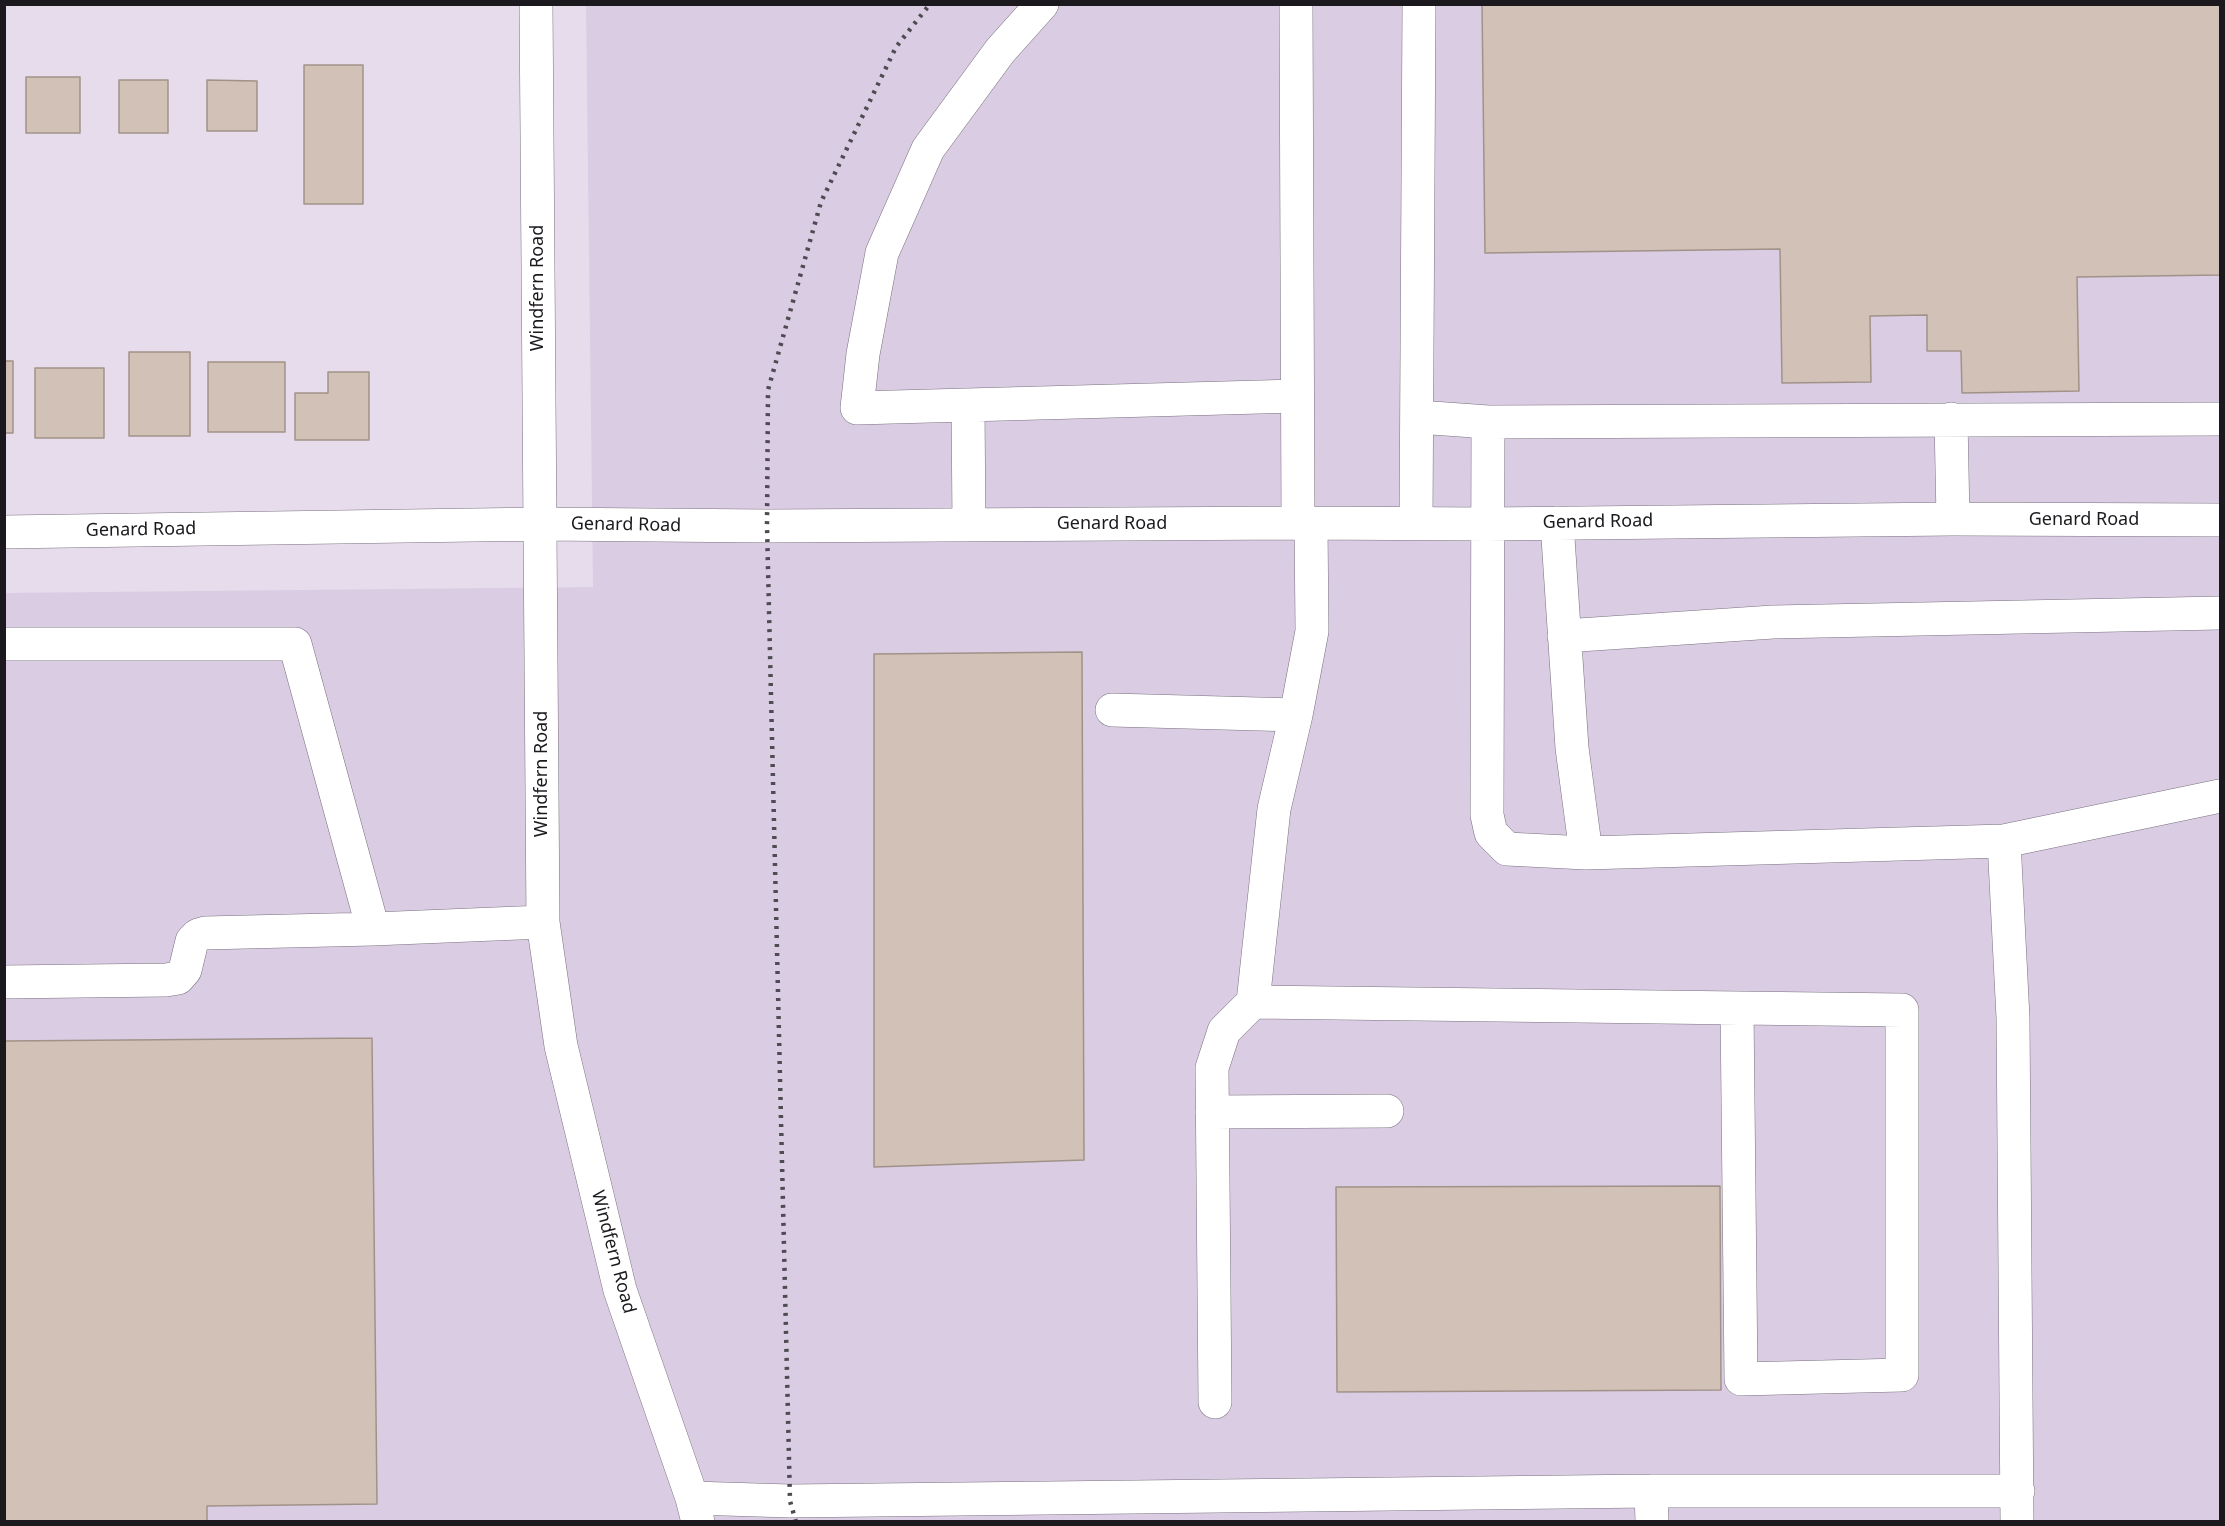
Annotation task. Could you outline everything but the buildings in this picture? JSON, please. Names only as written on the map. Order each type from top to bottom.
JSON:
[{"type":"street","name":"Windfern Road","points":[[537,4],[543,922],[561,1046],[620,1290],[695,1509]]},
{"type":"street","points":[[1042,4],[1000,51],[928,149],[882,253],[863,354],[857,408],[1297,396]]},
{"type":"street","points":[[1215,1402],[1212,1068],[1224,1031],[1253,1002],[1274,808],[1296,715],[1312,631],[1297,396],[1296,4]]},
{"type":"street","points":[[1416,523],[1419,4]]},
{"type":"street","points":[[968,406],[969,525]]},
{"type":"street","points":[[1418,417],[1488,422],[2220,419]]},
{"type":"street","points":[[1951,419],[1953,519]]},
{"type":"street","points":[[1488,422],[1486,815],[1491,833],[1507,849],[1586,852],[2004,841],[2220,796]]},
{"type":"street","name":"Genard Road","points":[[4,532],[541,524],[767,526],[1488,524],[1953,519],[2220,520]]},
{"type":"street","points":[[1557,523],[1572,748],[1586,852]]},
{"type":"street","points":[[1564,636],[1773,622],[2220,613]]},
{"type":"street","points":[[4,644],[295,644],[373,929]]},
{"type":"street","points":[[1112,710],[1296,715]]},
{"type":"street","points":[[695,1509],[790,1501],[2017,1506],[2013,1018],[2004,841]]},
{"type":"street","points":[[4,982],[178,978],[186,969],[192,941],[198,935],[206,933],[543,922]]},
{"type":"street","points":[[1253,1002],[1902,1010],[1902,1375],[1741,1379],[1737,1008]]},
{"type":"street","points":[[1212,1112],[1387,1111]]},
{"type":"shaded area","points":[[586,5],[2220,5],[2220,1521],[5,1521],[4,593],[593,587]]},
{"type":"railway","points":[[796,1522],[790,1501],[767,526],[768,390],[821,202],[896,47],[930,4]]}]
